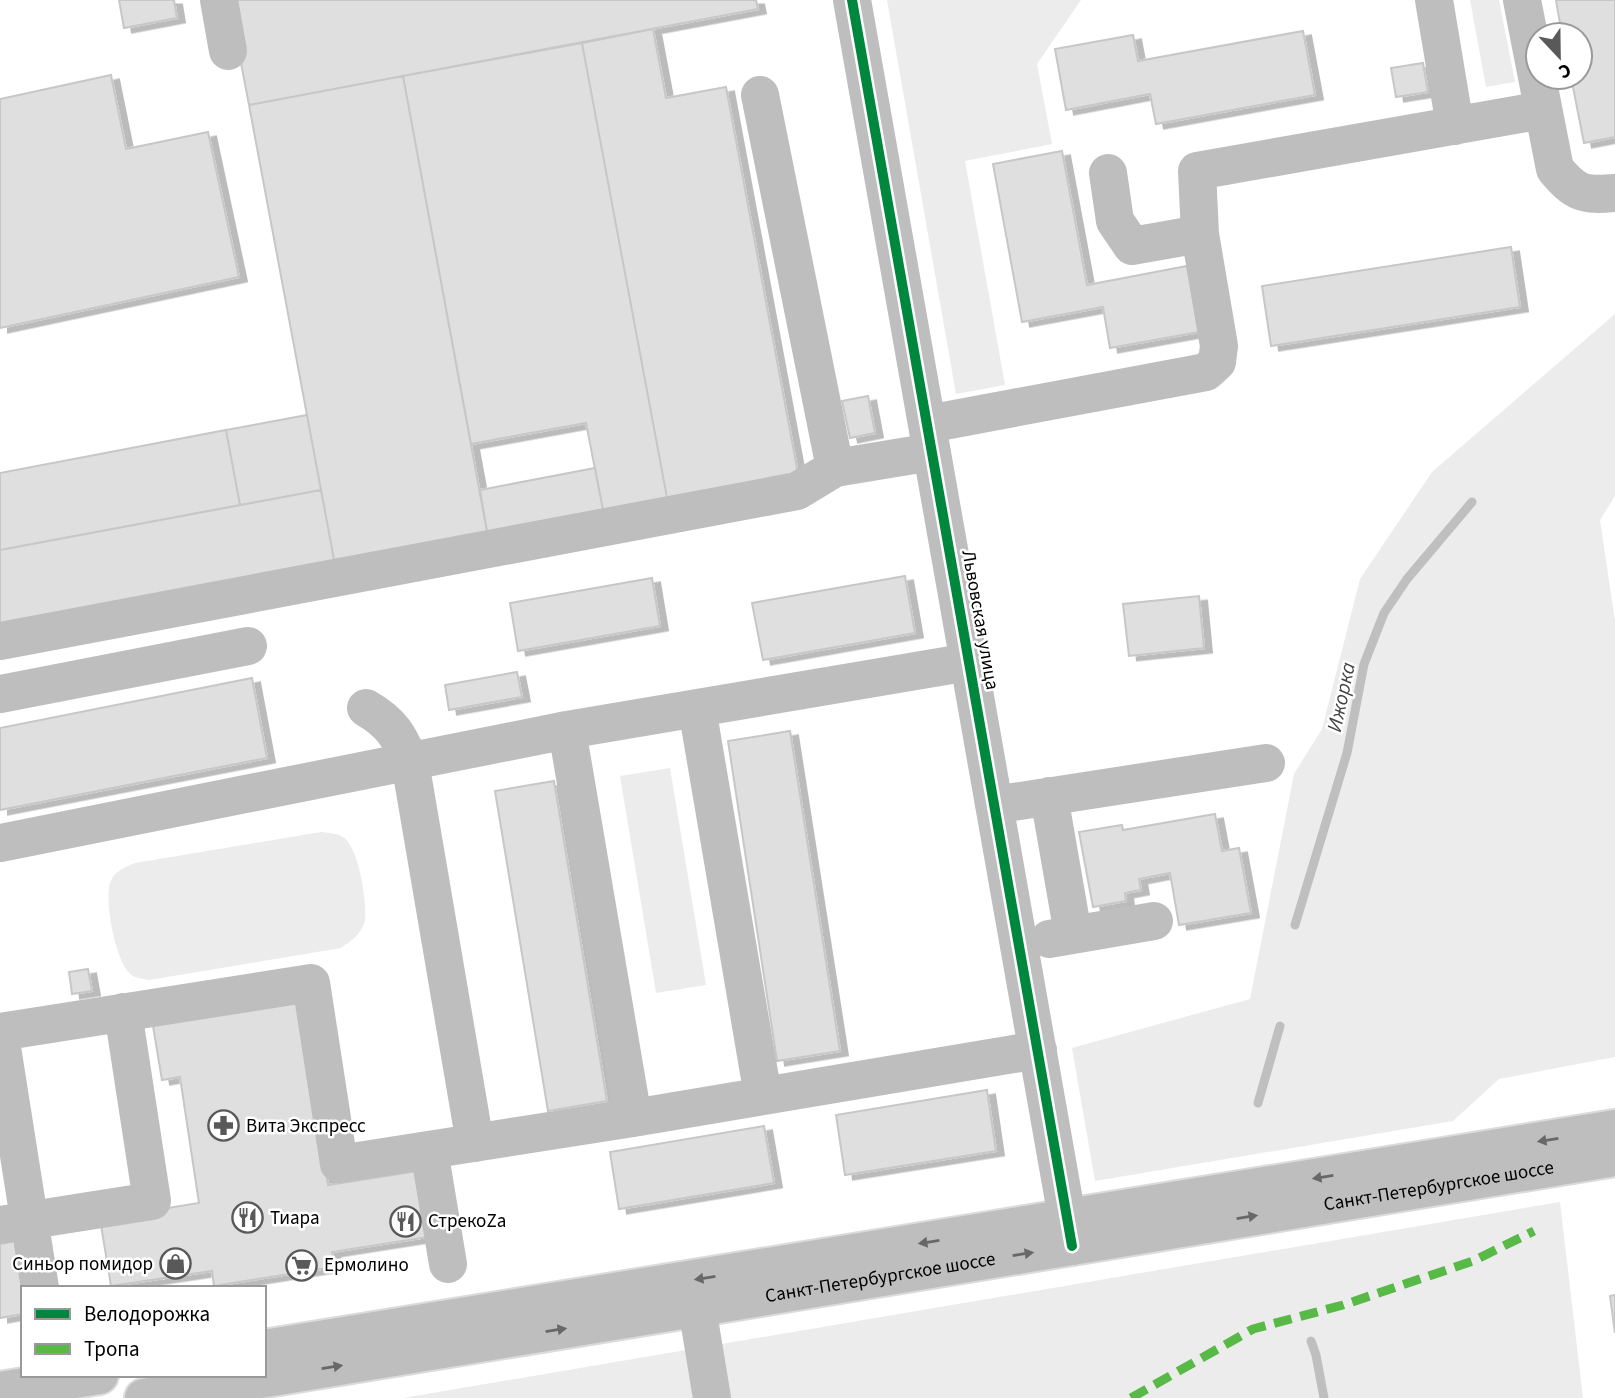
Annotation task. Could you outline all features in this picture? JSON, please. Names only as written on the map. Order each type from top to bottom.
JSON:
[{"type":"main road","points":[[219,0],[228,51]]},
{"type":"main road","name":"Львовская улица","points":[[852,0],[1070,1232]]},
{"type":"main road","points":[[1434,0],[1455,126]]},
{"type":"main road","points":[[1522,0],[1555,169],[1571,188],[1595,195],[1615,193]]},
{"type":"main road","points":[[760,95],[835,468]]},
{"type":"main road","points":[[0,641],[797,491],[835,468],[930,438],[1206,372],[1217,362],[1219,346],[1200,234],[1198,171],[1543,110]]},
{"type":"main road","points":[[1108,173],[1115,221],[1132,246],[1200,234]]},
{"type":"main road","points":[[0,694],[248,646]]},
{"type":"main road","points":[[0,843],[567,730],[969,662]]},
{"type":"main road","points":[[366,708],[383,718],[400,738],[410,762],[475,1143]]},
{"type":"main road","points":[[697,708],[763,1096]]},
{"type":"main road","points":[[567,730],[633,1118]]},
{"type":"main road","points":[[994,805],[1266,763]]},
{"type":"main road","points":[[1049,796],[1073,934]]},
{"type":"main road","points":[[1019,944],[1154,920]]},
{"type":"main road","points":[[39,1286],[15,1223],[0,1033],[311,983],[340,1164],[1038,1050]]},
{"type":"main road","points":[[15,1223],[152,1200],[123,1012]]},
{"type":"main road","name":"Санкт-Петербургское шоссе","points":[[274,1374],[1070,1232],[1615,1129]]},
{"type":"main road","points":[[429,1150],[448,1264]]},
{"type":"main road","name":"Санкт-Петербургское шоссе","points":[[274,1374],[697,1307],[1070,1232],[1615,1157]]},
{"type":"main road","points":[[697,1307],[712,1398]]},
{"type":"main road","points":[[0,1391],[87,1377]]},
{"type":"main road","name":"Санкт-Петербургское шоссе","points":[[144,1398],[258,1377]]},
{"type":"shaded area","points":[[887,0],[1081,0],[1037,64],[1052,144],[965,161],[1005,385],[956,394]]},
{"type":"shaded area","points":[[1470,0],[1499,0],[1515,82],[1486,87]]},
{"type":"shaded area","points":[[1615,314],[1615,496],[1600,520],[1615,621],[1615,1057],[1499,1079],[1453,1121],[1095,1181],[1072,1048],[1250,999],[1294,774],[1322,729],[1360,579],[1432,472]]},
{"type":"shaded area","points":[[670,768],[706,985],[656,993],[620,776]]},
{"type":"shaded area","points":[[321,832],[338,835],[349,843],[361,876],[365,901],[364,925],[352,940],[341,948],[149,980],[133,976],[127,970],[113,933],[109,904],[110,883],[120,870],[135,863]]},
{"type":"shaded area","points":[[1560,1202],[1583,1398],[403,1398]]},
{"type":"building","points":[[119,0],[174,0],[177,18],[124,28]]},
{"type":"building","points":[[229,0],[756,0],[758,9],[249,105]]},
{"type":"building","points":[[1556,0],[1615,0],[1615,137],[1584,143],[1574,91],[1594,91],[1594,21],[1560,21]]},
{"type":"building","points":[[653,29],[666,98],[726,87],[799,479],[668,503],[582,43]]},
{"type":"building","points":[[1303,31],[1315,95],[1156,124],[1150,94],[1066,110],[1055,49],[1133,35],[1138,61]]},
{"type":"building","points":[[582,43],[668,503],[604,515],[586,423],[471,444],[403,76]]},
{"type":"building","points":[[1423,63],[1428,92],[1396,97],[1391,68]]},
{"type":"building","points":[[111,75],[126,149],[208,132],[239,277],[0,328],[0,99]]},
{"type":"building","points":[[403,76],[488,537],[335,565],[249,105]]},
{"type":"building","points":[[1062,151],[1087,285],[1187,266],[1199,332],[1110,348],[1103,307],[1022,322],[993,164]]},
{"type":"building","points":[[1511,247],[1520,307],[1271,346],[1262,286]]},
{"type":"building","points":[[868,396],[875,433],[850,438],[842,401]]},
{"type":"building","points":[[307,415],[321,490],[240,505],[226,430]]},
{"type":"building","points":[[226,430],[240,505],[0,550],[0,473]]},
{"type":"building","points":[[595,468],[604,515],[488,537],[480,490]]},
{"type":"building","points":[[321,490],[335,565],[0,628],[0,550]]},
{"type":"building","points":[[905,576],[915,633],[763,660],[752,603]]},
{"type":"building","points":[[652,578],[660,626],[518,651],[510,603]]},
{"type":"building","points":[[1199,596],[1204,648],[1129,656],[1123,604]]},
{"type":"building","points":[[517,672],[522,697],[449,710],[445,685]]},
{"type":"building","points":[[252,678],[267,758],[0,810],[0,728]]},
{"type":"building","points":[[790,731],[840,1051],[777,1061],[728,741]]},
{"type":"building","points":[[554,781],[607,1101],[548,1111],[495,791]]},
{"type":"building","points":[[1215,814],[1222,851],[1239,848],[1251,913],[1179,925],[1170,873],[1139,879],[1141,890],[1125,893],[1126,901],[1093,907],[1079,832],[1122,825],[1123,830]]},
{"type":"building","points":[[88,969],[92,991],[72,994],[69,972]]},
{"type":"building","points":[[299,998],[328,1185],[418,1171],[428,1237],[332,1252],[334,1267],[214,1286],[212,1271],[111,1286],[100,1219],[199,1203],[180,1077],[162,1080],[152,1020]]},
{"type":"building","points":[[987,1090],[996,1151],[845,1175],[836,1115]]},
{"type":"building","points":[[764,1126],[774,1183],[619,1209],[610,1152]]},
{"type":"building","points":[[16,1241],[23,1286],[21,1314],[0,1318],[0,1244]]},
{"type":"building","points":[[1615,1295],[1615,1333],[1610,1296]]},
{"type":"waterway","name":"Ижорка","points":[[1295,925],[1347,753],[1364,664],[1384,613],[1407,579],[1472,502]]},
{"type":"waterway","name":"Ижорка","points":[[1258,1103],[1280,1026]]},
{"type":"waterway","name":"Ижорка","points":[[1311,1341],[1324,1398]]},
{"type":"marked path","points":[[1131,1398],[1253,1329],[1343,1305],[1473,1261],[1534,1231]]},
{"type":"cycle path","points":[[852,0],[1072,1246]]},
{"type":"place","name":"Вита Экспресс","points":[[223,1126]]},
{"type":"place","name":"Тиара","points":[[247,1218]]},
{"type":"place","name":"СтрекоZа","points":[[405,1221]]},
{"type":"place","name":"Синьор помидор","points":[[176,1264]]},
{"type":"place","name":"Ермолино","points":[[301,1265]]}]
